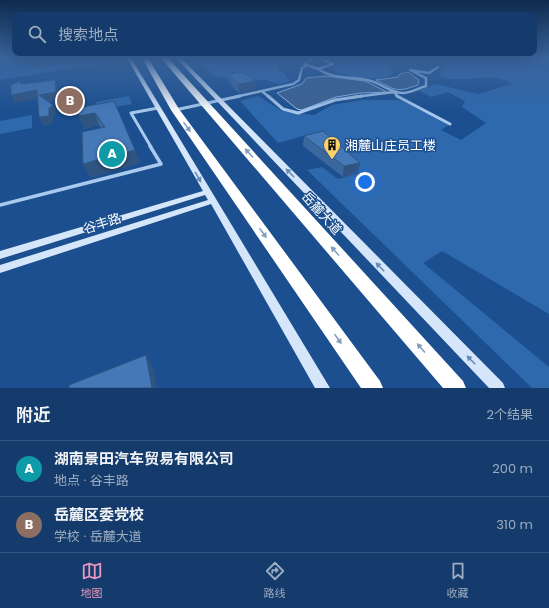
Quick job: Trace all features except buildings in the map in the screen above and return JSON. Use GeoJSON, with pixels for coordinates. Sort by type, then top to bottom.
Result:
{"type":"FeatureCollection","features":[{"type":"Feature","properties":{"kind":"highway"},"geometry":{"type":"LineString","coordinates":[[155,76],[175,110],[373,388]]}},
{"type":"Feature","properties":{"kind":"highway","name":"岳麓大道"},"geometry":{"type":"LineString","coordinates":[[180,76],[456,388]]}},
{"type":"Feature","properties":{"kind":"street"},"geometry":{"type":"LineString","coordinates":[[140,76],[323,388]]}},
{"type":"Feature","properties":{"kind":"street"},"geometry":{"type":"LineString","coordinates":[[196,76],[498,388]]}},
{"type":"Feature","properties":{"kind":"street"},"geometry":{"type":"LineString","coordinates":[[175,110],[263,92],[298,83],[301,76]]}},
{"type":"Feature","properties":{"kind":"street"},"geometry":{"type":"LineString","coordinates":[[330,76],[338,79],[351,77],[371,81],[394,92],[397,97],[450,124]]}},
{"type":"Feature","properties":{"kind":"street"},"geometry":{"type":"LineString","coordinates":[[263,92],[283,109],[298,113],[335,100],[394,92],[405,93],[426,86],[426,78],[422,76]]}},
{"type":"Feature","properties":{"kind":"street"},"geometry":{"type":"LineString","coordinates":[[0,205],[161,164],[130,113],[158,108]]}},
{"type":"Feature","properties":{"kind":"street","name":"谷丰路"},"geometry":{"type":"LineString","coordinates":[[0,255],[207,192]]}},
{"type":"Feature","properties":{"kind":"street","name":"谷丰路"},"geometry":{"type":"LineString","coordinates":[[0,269],[212,201]]}},
{"type":"Feature","properties":{"kind":"shaded area"},"geometry":{"type":"Polygon","coordinates":[[[0,76],[24,76],[0,80],[0,76]]]}},
{"type":"Feature","properties":{"kind":"shaded area"},"geometry":{"type":"Polygon","coordinates":[[[216,76],[287,76],[289,81],[279,84],[266,80],[235,80],[216,76]]]}},
{"type":"Feature","properties":{"kind":"shaded area"},"geometry":{"type":"Polygon","coordinates":[[[327,76],[365,81],[387,92],[361,93],[336,97],[302,110],[297,109],[277,93],[302,84],[306,78],[327,76]]]}},
{"type":"Feature","properties":{"kind":"shaded area"},"geometry":{"type":"Polygon","coordinates":[[[352,76],[387,76],[372,79],[352,76]]]}},
{"type":"Feature","properties":{"kind":"shaded area"},"geometry":{"type":"Polygon","coordinates":[[[414,76],[419,80],[418,85],[400,90],[392,88],[376,80],[414,76]]]}},
{"type":"Feature","properties":{"kind":"shaded area"},"geometry":{"type":"Polygon","coordinates":[[[440,76],[549,76],[549,314],[442,251],[423,263],[549,367],[549,388],[532,388],[307,170],[322,167],[338,179],[358,173],[314,133],[278,143],[240,101],[258,96],[282,111],[314,115],[332,105],[362,100],[401,100],[450,124],[441,130],[461,140],[486,123],[462,107],[465,101],[448,92],[431,97],[418,90],[436,84],[478,94],[512,84],[495,78],[449,79],[440,76]]]}},
{"type":"Feature","properties":{"kind":"shaded area"},"geometry":{"type":"Polygon","coordinates":[[[129,96],[132,104],[97,110],[96,102],[129,96]]]}},
{"type":"Feature","properties":{"kind":"shaded area"},"geometry":{"type":"Polygon","coordinates":[[[32,115],[32,128],[0,134],[0,121],[32,115]]]}},
{"type":"Feature","properties":{"kind":"place","name":"岳麓区委党校"},"geometry":{"type":"Point","coordinates":[70,101]}},
{"type":"Feature","properties":{"kind":"place","name":"湖南景田汽车贸易有限公司"},"geometry":{"type":"Point","coordinates":[112,154]}},
{"type":"Feature","properties":{"kind":"place","name":"湘麓山庄员工楼"},"geometry":{"type":"Point","coordinates":[332,160]}}]}
